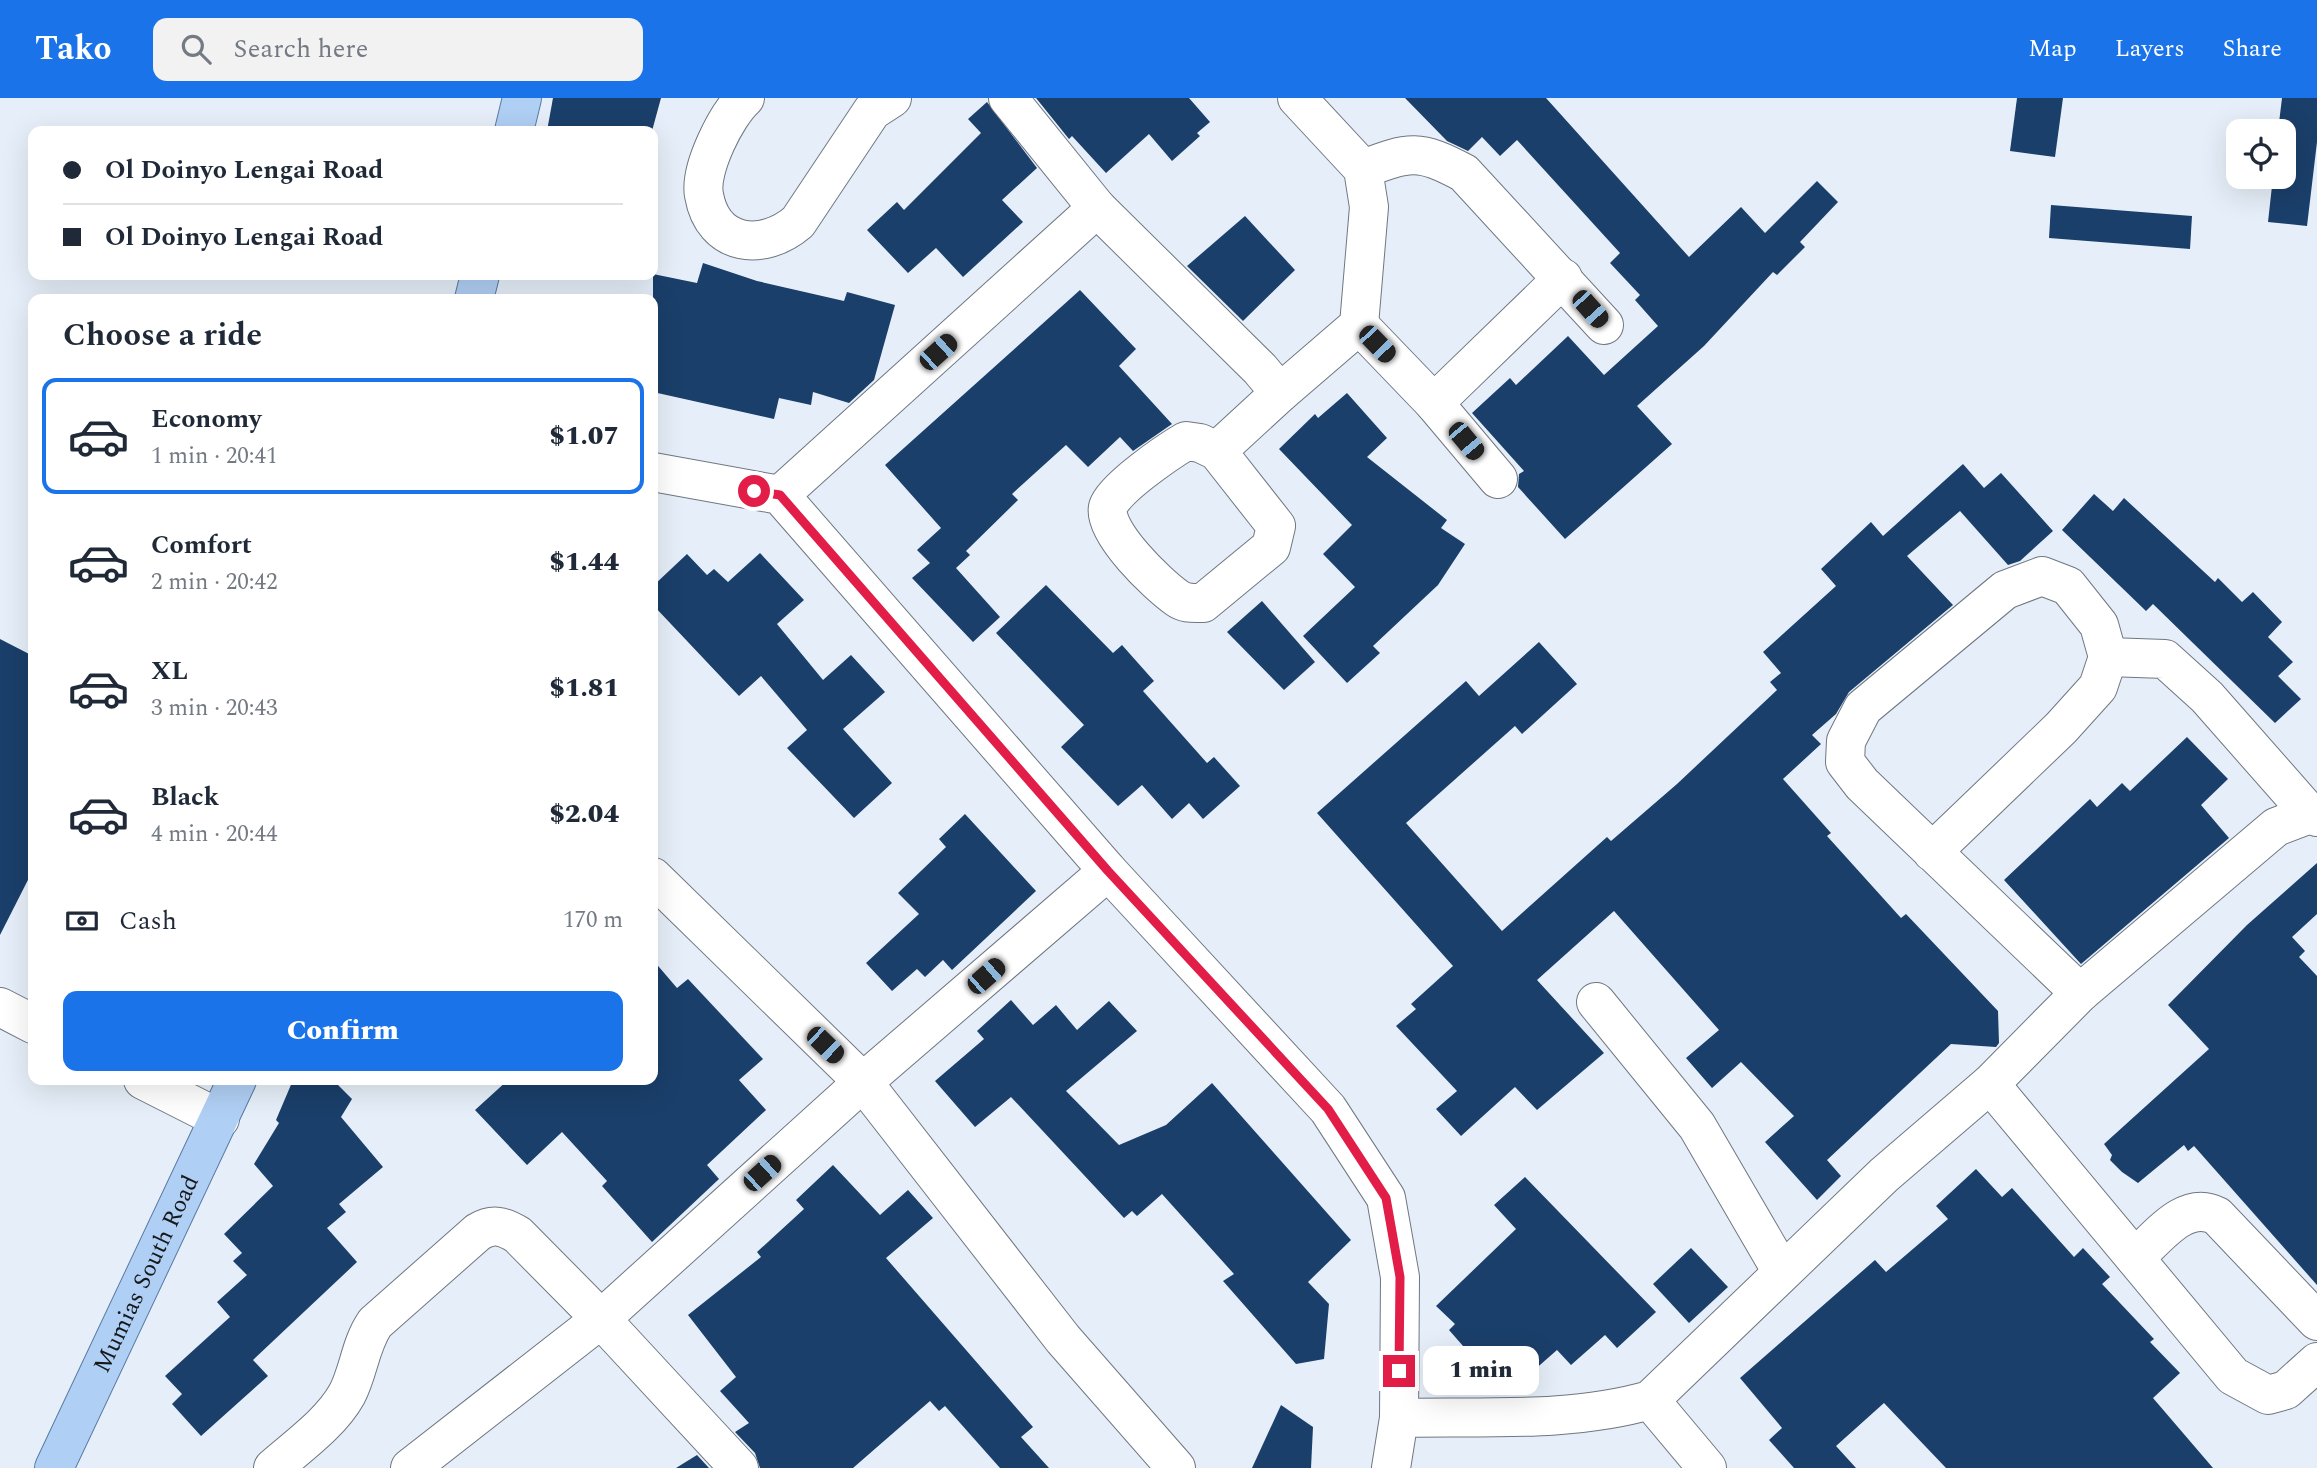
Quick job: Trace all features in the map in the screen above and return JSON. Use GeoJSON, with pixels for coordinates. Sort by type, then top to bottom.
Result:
{"type":"FeatureCollection","features":[{"type":"Feature","properties":{"kind":"main road"},"geometry":{"type":"LineString","coordinates":[[515,126],[522,98]]}},
{"type":"Feature","properties":{"kind":"main road","name":"Mumias South Road"},"geometry":{"type":"LineString","coordinates":[[54,1468],[235,1085]]}},
{"type":"Feature","properties":{"kind":"street"},"geometry":{"type":"LineString","coordinates":[[745,98],[723,127],[703,192],[709,215],[722,230],[742,240],[766,241],[782,236],[798,222],[871,102]]}},
{"type":"Feature","properties":{"kind":"street"},"geometry":{"type":"LineString","coordinates":[[1009,98],[1097,208],[1260,369],[1280,393]]}},
{"type":"Feature","properties":{"kind":"street"},"geometry":{"type":"LineString","coordinates":[[1217,452],[1359,325],[1369,207],[1363,169],[1297,98]]}},
{"type":"Feature","properties":{"kind":"street"},"geometry":{"type":"LineString","coordinates":[[1363,169],[1404,154],[1435,158],[1464,173],[1604,325]]}},
{"type":"Feature","properties":{"kind":"street"},"geometry":{"type":"LineString","coordinates":[[780,495],[1097,208]]}},
{"type":"Feature","properties":{"kind":"street"},"geometry":{"type":"LineString","coordinates":[[1434,403],[1563,278]]}},
{"type":"Feature","properties":{"kind":"street"},"geometry":{"type":"LineString","coordinates":[[1359,325],[1434,403],[1498,479]]}},
{"type":"Feature","properties":{"kind":"street"},"geometry":{"type":"LineString","coordinates":[[1186,442],[1200,443],[1217,452],[1270,515],[1276,526],[1276,537],[1271,547],[1215,596],[1203,603],[1189,604],[1178,599],[1152,575],[1111,530],[1108,507],[1114,497],[1169,451],[1186,442]]}},
{"type":"Feature","properties":{"kind":"street"},"geometry":{"type":"LineString","coordinates":[[658,473],[780,495],[1108,871],[1328,1109],[1386,1198],[1400,1277],[1399,1418],[1391,1468]]}},
{"type":"Feature","properties":{"kind":"street"},"geometry":{"type":"LineString","coordinates":[[1932,852],[2061,728],[2098,687],[2108,657],[2099,625],[2068,586],[2042,576],[2005,590],[1863,708],[1846,741],[1846,762],[1862,784],[1932,852],[2080,993]]}},
{"type":"Feature","properties":{"kind":"street"},"geometry":{"type":"LineString","coordinates":[[1399,1418],[1564,1414],[1617,1409],[1650,1400],[1884,1175],[1990,1084],[2080,993],[2276,827],[2313,816],[2207,697],[2165,659],[2108,657]]}},
{"type":"Feature","properties":{"kind":"street"},"geometry":{"type":"LineString","coordinates":[[410,1468],[601,1319],[863,1082],[1108,871]]}},
{"type":"Feature","properties":{"kind":"street"},"geometry":{"type":"LineString","coordinates":[[658,882],[863,1082],[1063,1339],[1176,1468]]}},
{"type":"Feature","properties":{"kind":"street"},"geometry":{"type":"LineString","coordinates":[[1596,1002],[1697,1126],[1782,1272]]}},
{"type":"Feature","properties":{"kind":"street"},"geometry":{"type":"LineString","coordinates":[[0,1007],[28,1021]]}},
{"type":"Feature","properties":{"kind":"street"},"geometry":{"type":"LineString","coordinates":[[1990,1084],[2233,1376],[2252,1389],[2268,1395],[2286,1390],[2317,1362]]}},
{"type":"Feature","properties":{"kind":"street"},"geometry":{"type":"LineString","coordinates":[[153,1085],[220,1119]]}},
{"type":"Feature","properties":{"kind":"street"},"geometry":{"type":"LineString","coordinates":[[2135,1258],[2175,1222],[2190,1213],[2206,1210],[2217,1216],[2317,1321]]}},
{"type":"Feature","properties":{"kind":"street"},"geometry":{"type":"LineString","coordinates":[[274,1468],[338,1409],[357,1372],[366,1337],[375,1324],[478,1232],[489,1226],[505,1227],[518,1235],[601,1319],[739,1468]]}},
{"type":"Feature","properties":{"kind":"street"},"geometry":{"type":"LineString","coordinates":[[1650,1400],[1707,1468]]}},
{"type":"Feature","properties":{"kind":"building"},"geometry":{"type":"Polygon","coordinates":[[[553,98],[661,98],[653,126],[548,126],[553,98]]]}},
{"type":"Feature","properties":{"kind":"building"},"geometry":{"type":"Polygon","coordinates":[[[1036,98],[1189,98],[1210,122],[1197,133],[1200,136],[1172,161],[1149,134],[1106,173],[1072,136],[1069,139],[1036,98]]]}},
{"type":"Feature","properties":{"kind":"building"},"geometry":{"type":"Polygon","coordinates":[[[1405,98],[1546,98],[1689,257],[1741,207],[1765,233],[1817,181],[1838,202],[1800,242],[1805,247],[1777,275],[1773,272],[1704,346],[1637,406],[1672,444],[1565,539],[1518,487],[1519,474],[1524,471],[1472,413],[1510,378],[1516,385],[1568,336],[1604,375],[1658,326],[1635,300],[1640,295],[1610,263],[1620,253],[1517,140],[1500,156],[1482,137],[1468,151],[1447,141],[1405,98]]]}},
{"type":"Feature","properties":{"kind":"building"},"geometry":{"type":"Polygon","coordinates":[[[2017,98],[2063,98],[2055,157],[2010,151],[2017,98]]]}},
{"type":"Feature","properties":{"kind":"building"},"geometry":{"type":"Polygon","coordinates":[[[2282,98],[2317,98],[2317,142],[2307,226],[2268,222],[2272,189],[2296,189],[2296,119],[2279,119],[2282,98]]]}},
{"type":"Feature","properties":{"kind":"building"},"geometry":{"type":"Polygon","coordinates":[[[987,102],[1037,168],[1002,200],[1023,222],[963,277],[936,248],[908,273],[867,230],[897,202],[904,210],[981,133],[968,119],[987,102]]]}},
{"type":"Feature","properties":{"kind":"building"},"geometry":{"type":"Polygon","coordinates":[[[2051,205],[2192,216],[2190,249],[2049,238],[2051,205]]]}},
{"type":"Feature","properties":{"kind":"building"},"geometry":{"type":"Polygon","coordinates":[[[1245,216],[1295,270],[1243,321],[1187,266],[1245,216]]]}},
{"type":"Feature","properties":{"kind":"building"},"geometry":{"type":"Polygon","coordinates":[[[703,263],[757,281],[844,301],[847,292],[895,305],[874,380],[849,403],[813,392],[811,405],[779,398],[774,419],[658,393],[658,294],[653,294],[653,280],[658,280],[658,275],[697,283],[703,263]]]}},
{"type":"Feature","properties":{"kind":"building"},"geometry":{"type":"Polygon","coordinates":[[[1080,290],[1136,349],[1119,366],[1172,424],[1133,451],[1120,437],[1088,467],[1066,445],[1012,494],[1018,500],[966,551],[970,555],[956,568],[1000,617],[973,642],[912,578],[930,563],[917,550],[941,528],[885,465],[1080,290]]]}},
{"type":"Feature","properties":{"kind":"building"},"geometry":{"type":"Polygon","coordinates":[[[1347,393],[1387,438],[1367,457],[1447,520],[1441,528],[1465,544],[1438,585],[1373,646],[1380,653],[1347,683],[1303,636],[1355,587],[1323,554],[1352,525],[1279,449],[1315,414],[1318,418],[1347,393]]]}},
{"type":"Feature","properties":{"kind":"building"},"geometry":{"type":"Polygon","coordinates":[[[1963,464],[1984,488],[2001,473],[2053,531],[2020,561],[2008,565],[1960,511],[1907,556],[1953,605],[1849,692],[1836,714],[1812,735],[1821,744],[1783,779],[1831,833],[1827,836],[1901,918],[1906,914],[1998,1011],[1999,1043],[1996,1047],[1951,1044],[1827,1160],[1841,1176],[1817,1200],[1765,1142],[1794,1116],[1741,1062],[1712,1088],[1686,1058],[1719,1030],[1614,911],[1537,980],[1604,1053],[1537,1110],[1515,1087],[1461,1136],[1436,1109],[1457,1091],[1396,1026],[1416,1009],[1411,1004],[1453,966],[1317,813],[1466,681],[1479,696],[1539,642],[1577,684],[1522,734],[1515,726],[1406,823],[1502,931],[1607,837],[1611,841],[1677,784],[1777,690],[1770,682],[1781,673],[1763,652],[1836,586],[1821,569],[1871,522],[1883,536],[1963,464]]]}},
{"type":"Feature","properties":{"kind":"building"},"geometry":{"type":"Polygon","coordinates":[[[2094,494],[2113,511],[2124,498],[2215,582],[2218,578],[2242,602],[2253,592],[2282,622],[2268,637],[2293,662],[2278,676],[2301,699],[2275,723],[2153,604],[2146,611],[2062,530],[2094,494]]]}},
{"type":"Feature","properties":{"kind":"building"},"geometry":{"type":"Polygon","coordinates":[[[760,553],[804,600],[777,624],[823,680],[851,655],[885,692],[843,729],[892,783],[854,818],[787,748],[807,730],[761,676],[739,696],[658,610],[658,581],[687,554],[707,575],[714,569],[728,582],[760,553]]]}},
{"type":"Feature","properties":{"kind":"building"},"geometry":{"type":"Polygon","coordinates":[[[1046,585],[1113,653],[1122,645],[1154,681],[1143,691],[1207,763],[1214,757],[1240,786],[1203,819],[1189,803],[1172,819],[1142,785],[1118,806],[1061,747],[1084,725],[996,633],[1046,585]]]}},
{"type":"Feature","properties":{"kind":"building"},"geometry":{"type":"Polygon","coordinates":[[[1262,601],[1315,662],[1284,690],[1227,632],[1262,601]]]}},
{"type":"Feature","properties":{"kind":"building"},"geometry":{"type":"Polygon","coordinates":[[[0,639],[28,653],[28,880],[0,935],[0,639]]]}},
{"type":"Feature","properties":{"kind":"building"},"geometry":{"type":"Polygon","coordinates":[[[2187,737],[2228,779],[2201,805],[2229,838],[2081,964],[2004,880],[2090,799],[2097,807],[2122,783],[2130,791],[2187,737]]]}},
{"type":"Feature","properties":{"kind":"building"},"geometry":{"type":"Polygon","coordinates":[[[965,814],[1036,891],[952,970],[943,960],[925,977],[917,969],[892,991],[866,963],[919,914],[898,893],[946,847],[939,839],[965,814]]]}},
{"type":"Feature","properties":{"kind":"building"},"geometry":{"type":"Polygon","coordinates":[[[2317,863],[2317,914],[2292,937],[2305,951],[2299,957],[2317,976],[2317,1285],[2194,1146],[2188,1151],[2184,1145],[2138,1183],[2110,1160],[2112,1155],[2104,1144],[2209,1049],[2168,1005],[2247,925],[2317,863]]]}},
{"type":"Feature","properties":{"kind":"building"},"geometry":{"type":"Polygon","coordinates":[[[658,966],[677,988],[688,979],[763,1059],[739,1080],[766,1110],[707,1165],[719,1179],[652,1242],[602,1186],[607,1181],[562,1132],[527,1165],[475,1110],[502,1085],[658,1085],[658,966]]]}},
{"type":"Feature","properties":{"kind":"building"},"geometry":{"type":"Polygon","coordinates":[[[1011,1000],[1033,1025],[1056,1005],[1077,1030],[1109,1001],[1137,1031],[1066,1091],[1119,1145],[1166,1125],[1212,1083],[1351,1240],[1308,1282],[1329,1304],[1324,1359],[1296,1364],[1223,1281],[1234,1274],[1162,1194],[1137,1216],[1132,1211],[1124,1218],[1011,1097],[975,1127],[935,1081],[984,1039],[977,1031],[1011,1000]]]}},
{"type":"Feature","properties":{"kind":"building"},"geometry":{"type":"Polygon","coordinates":[[[291,1085],[338,1085],[352,1099],[341,1117],[383,1167],[339,1204],[346,1212],[327,1228],[357,1262],[253,1360],[268,1376],[201,1436],[172,1404],[182,1394],[165,1376],[230,1317],[217,1302],[247,1275],[233,1261],[242,1253],[224,1234],[273,1186],[254,1164],[279,1123],[276,1120],[291,1085]]]}},
{"type":"Feature","properties":{"kind":"building"},"geometry":{"type":"Polygon","coordinates":[[[833,1165],[880,1215],[908,1190],[933,1218],[886,1258],[1033,1427],[1021,1437],[1049,1468],[1000,1468],[945,1406],[939,1411],[930,1401],[853,1468],[760,1468],[755,1453],[735,1432],[749,1423],[720,1391],[736,1377],[688,1315],[761,1257],[757,1252],[804,1209],[796,1200],[833,1165]]]}},
{"type":"Feature","properties":{"kind":"building"},"geometry":{"type":"Polygon","coordinates":[[[1976,1169],[2002,1197],[2012,1188],[2074,1257],[2083,1248],[2110,1277],[2102,1284],[2154,1339],[2150,1342],[2180,1373],[2153,1398],[2213,1468],[1946,1468],[1884,1403],[1836,1446],[1856,1468],[1794,1468],[1769,1440],[1782,1428],[1740,1378],[1875,1260],[1886,1272],[1948,1219],[1936,1206],[1976,1169]]]}},
{"type":"Feature","properties":{"kind":"building"},"geometry":{"type":"Polygon","coordinates":[[[1525,1177],[1656,1312],[1617,1348],[1605,1335],[1571,1365],[1557,1350],[1506,1395],[1449,1330],[1455,1324],[1436,1306],[1516,1229],[1494,1205],[1525,1177]]]}},
{"type":"Feature","properties":{"kind":"building"},"geometry":{"type":"Polygon","coordinates":[[[1691,1248],[1728,1287],[1689,1323],[1653,1284],[1691,1248]]]}},
{"type":"Feature","properties":{"kind":"building"},"geometry":{"type":"Polygon","coordinates":[[[1281,1405],[1313,1427],[1311,1468],[1252,1468],[1281,1405]]]}},
{"type":"Feature","properties":{"kind":"building"},"geometry":{"type":"Polygon","coordinates":[[[697,1455],[709,1468],[676,1468],[697,1455]]]}},
{"type":"Feature","properties":{"kind":"route"},"geometry":{"type":"LineString","coordinates":[[754,491],[780,495],[1108,871],[1328,1109],[1386,1198],[1400,1277],[1399,1371]]}}]}
